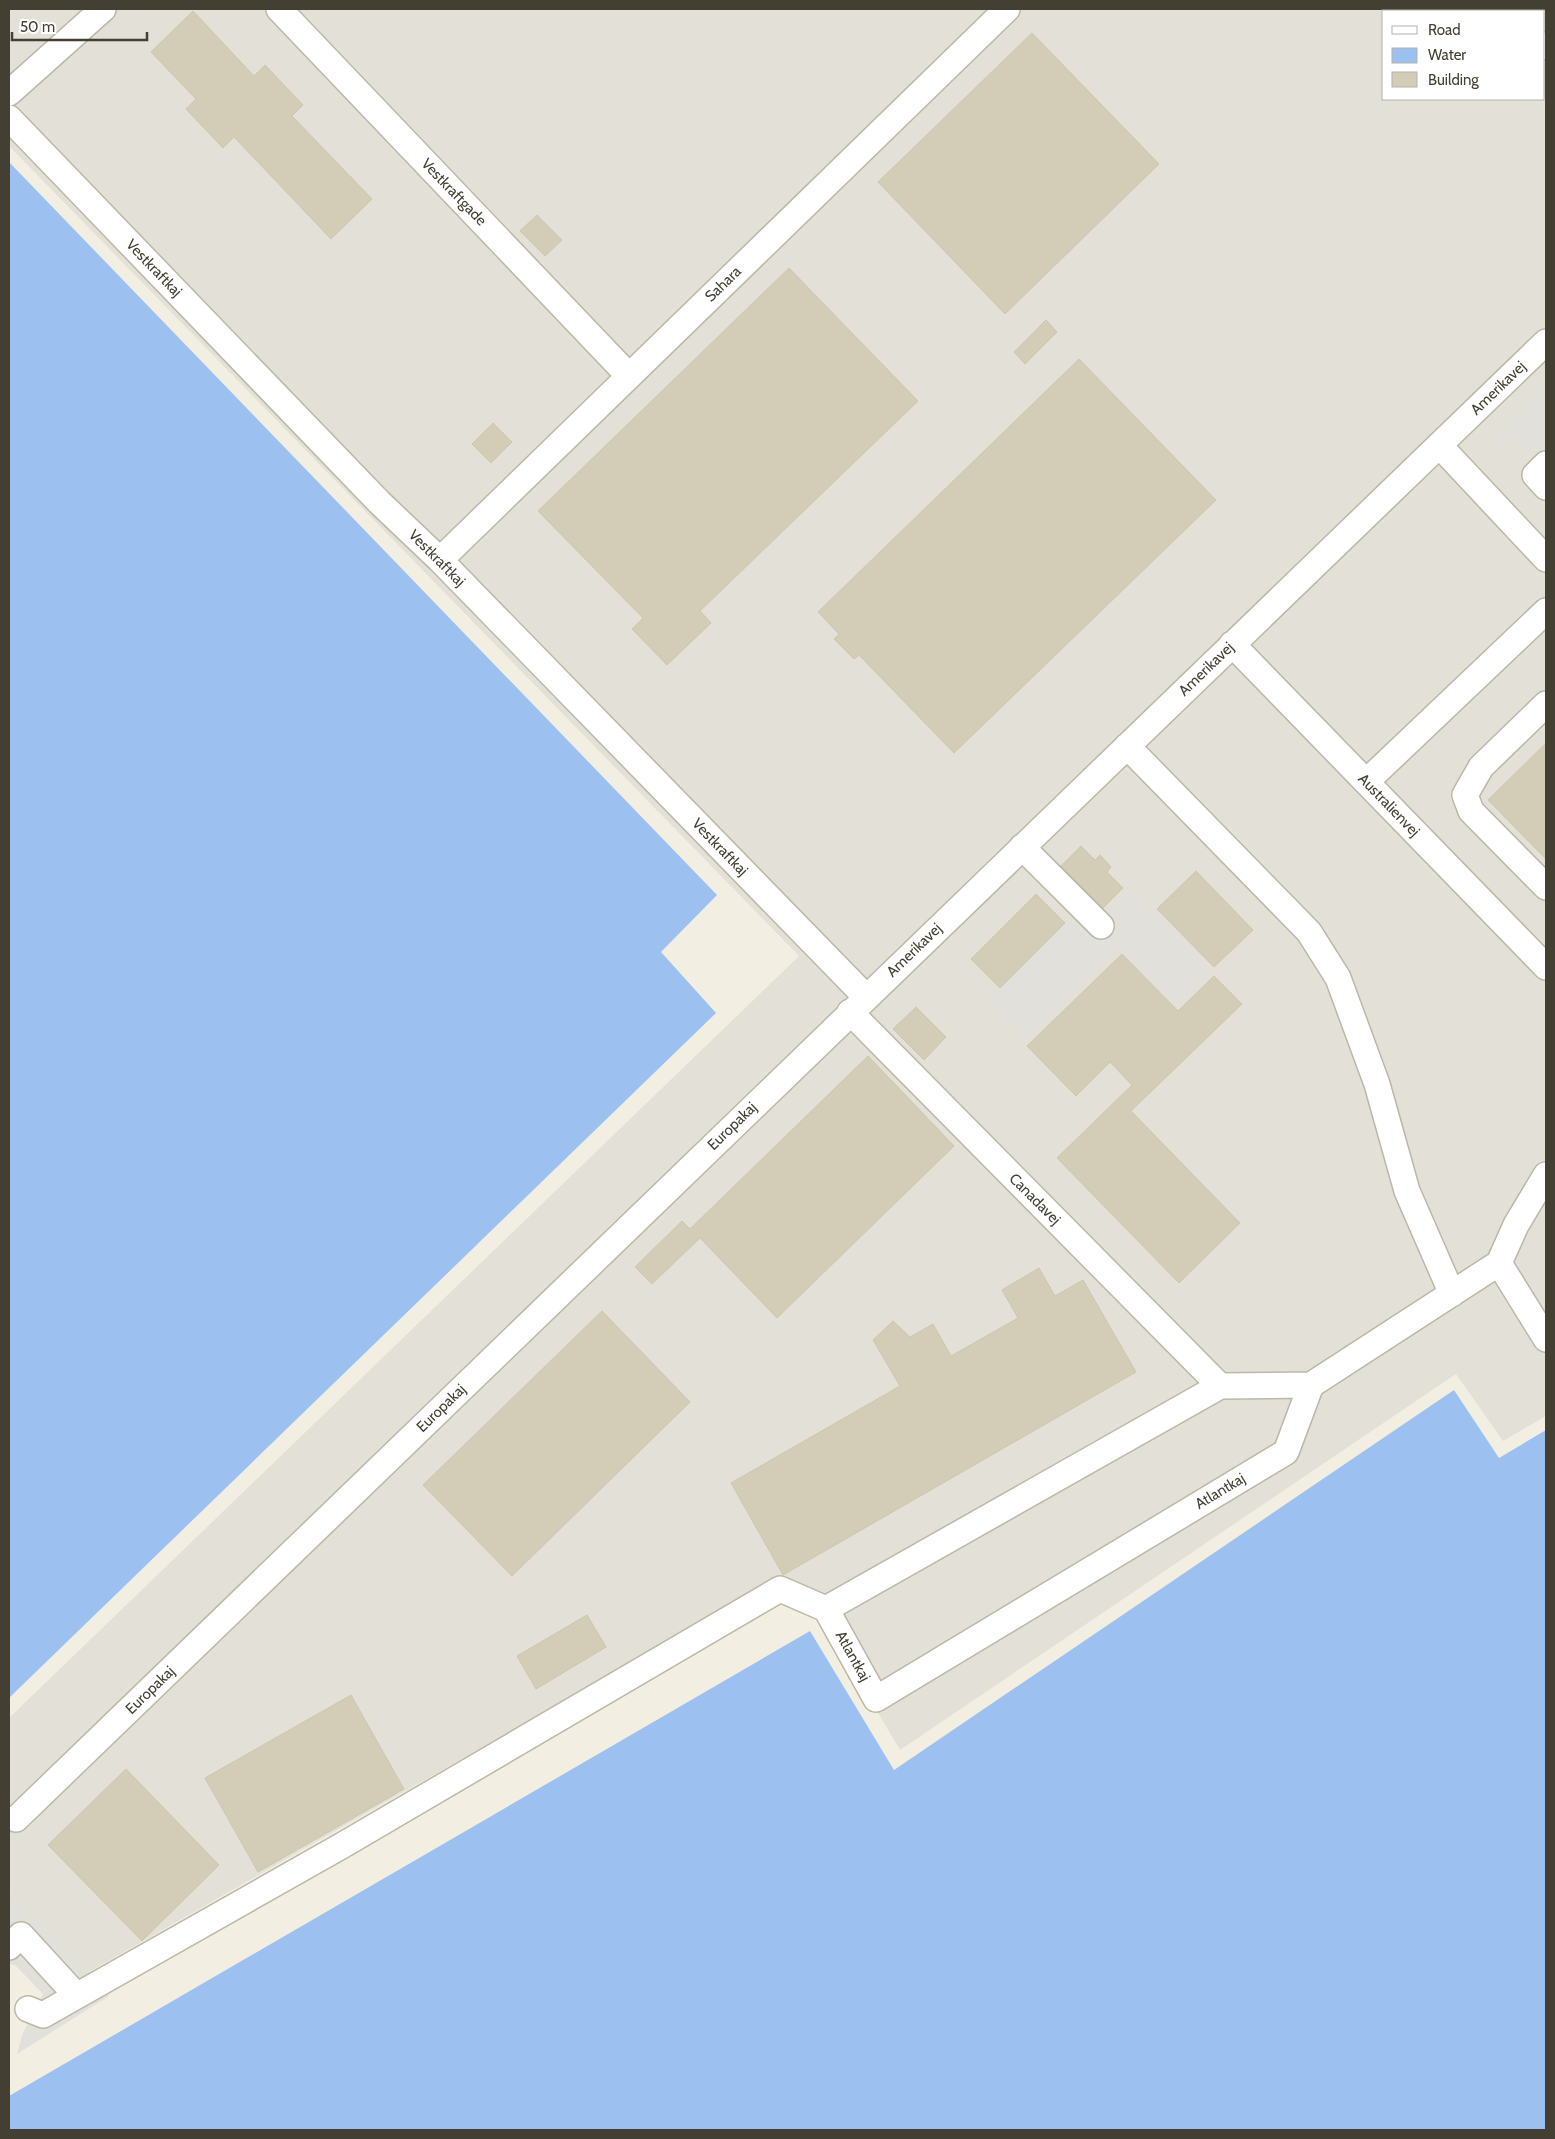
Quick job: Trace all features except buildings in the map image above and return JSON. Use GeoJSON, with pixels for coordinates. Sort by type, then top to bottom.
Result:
{"type":"FeatureCollection","features":[{"type":"Feature","properties":{"kind":"street"},"geometry":{"type":"LineString","coordinates":[[9,94],[104,9]]}},
{"type":"Feature","properties":{"kind":"street","name":"Vestkraftgade"},"geometry":{"type":"LineString","coordinates":[[279,9],[629,376]]}},
{"type":"Feature","properties":{"kind":"street","name":"Sahara"},"geometry":{"type":"LineString","coordinates":[[440,560],[1007,9]]}},
{"type":"Feature","properties":{"kind":"street","name":"Vestkraftkaj"},"geometry":{"type":"LineString","coordinates":[[9,118],[379,502],[440,560],[858,1004]]}},
{"type":"Feature","properties":{"kind":"street","name":"Amerikavej"},"geometry":{"type":"LineString","coordinates":[[858,1004],[1546,342]]}},
{"type":"Feature","properties":{"kind":"street"},"geometry":{"type":"LineString","coordinates":[[1438,445],[1546,558]]}},
{"type":"Feature","properties":{"kind":"street"},"geometry":{"type":"LineString","coordinates":[[1546,464],[1535,475],[1546,487]]}},
{"type":"Feature","properties":{"kind":"street"},"geometry":{"type":"LineString","coordinates":[[1366,782],[1546,610]]}},
{"type":"Feature","properties":{"kind":"street","name":"Australienvej"},"geometry":{"type":"LineString","coordinates":[[1232,644],[1546,967]]}},
{"type":"Feature","properties":{"kind":"street"},"geometry":{"type":"LineString","coordinates":[[1546,704],[1481,767],[1465,795],[1471,811],[1546,887]]}},
{"type":"Feature","properties":{"kind":"street"},"geometry":{"type":"LineString","coordinates":[[1127,746],[1309,932],[1338,978],[1377,1084],[1407,1191],[1452,1294]]}},
{"type":"Feature","properties":{"kind":"street"},"geometry":{"type":"LineString","coordinates":[[1022,847],[1101,926]]}},
{"type":"Feature","properties":{"kind":"street","name":"Canadavej"},"geometry":{"type":"LineString","coordinates":[[858,1004],[1220,1386]]}},
{"type":"Feature","properties":{"kind":"street","name":"Europakaj"},"geometry":{"type":"LineString","coordinates":[[16,1819],[858,1004]]}},
{"type":"Feature","properties":{"kind":"street"},"geometry":{"type":"LineString","coordinates":[[28,2009],[43,2016],[76,1995],[343,1845],[780,1589],[826,1609],[1220,1386],[1311,1385],[1499,1263],[1516,1225],[1546,1175]]}},
{"type":"Feature","properties":{"kind":"street"},"geometry":{"type":"LineString","coordinates":[[1499,1263],[1546,1338]]}},
{"type":"Feature","properties":{"kind":"street","name":"Atlantkaj"},"geometry":{"type":"LineString","coordinates":[[826,1609],[876,1699],[1286,1452],[1311,1385]]}},
{"type":"Feature","properties":{"kind":"street"},"geometry":{"type":"LineString","coordinates":[[9,1947],[21,1935],[76,1995]]}},
{"type":"Feature","properties":{"kind":"shaded area"},"geometry":{"type":"Polygon","coordinates":[[[9,9],[1546,9],[1546,1416],[1503,1441],[1456,1374],[900,1750],[818,1612],[783,1575],[89,1972],[9,1892],[9,1718],[799,956],[9,146],[9,9]]]}},
{"type":"Feature","properties":{"kind":"shaded area"},"geometry":{"type":"Polygon","coordinates":[[[1546,385],[1546,443],[1539,450],[1490,438],[1546,385]]]}},
{"type":"Feature","properties":{"kind":"shaded area"},"geometry":{"type":"Polygon","coordinates":[[[1131,889],[1210,969],[1174,1004],[1119,949],[1028,1039],[989,1000],[1088,902],[1102,917],[1131,889]]]}},
{"type":"Feature","properties":{"kind":"shaded area"},"geometry":{"type":"Polygon","coordinates":[[[9,1892],[89,1972],[109,1996],[17,2054],[22,2035],[43,1994],[15,1965],[9,1964],[9,1892]]]}},
{"type":"Feature","properties":{"kind":"water"},"geometry":{"type":"Polygon","coordinates":[[[9,162],[717,895],[661,952],[716,1013],[9,1698],[9,162]]]}},
{"type":"Feature","properties":{"kind":"water"},"geometry":{"type":"Polygon","coordinates":[[[1454,1390],[1499,1458],[1546,1430],[1546,2130],[9,2130],[9,2096],[810,1631],[894,1770],[1454,1390]]]}}]}
